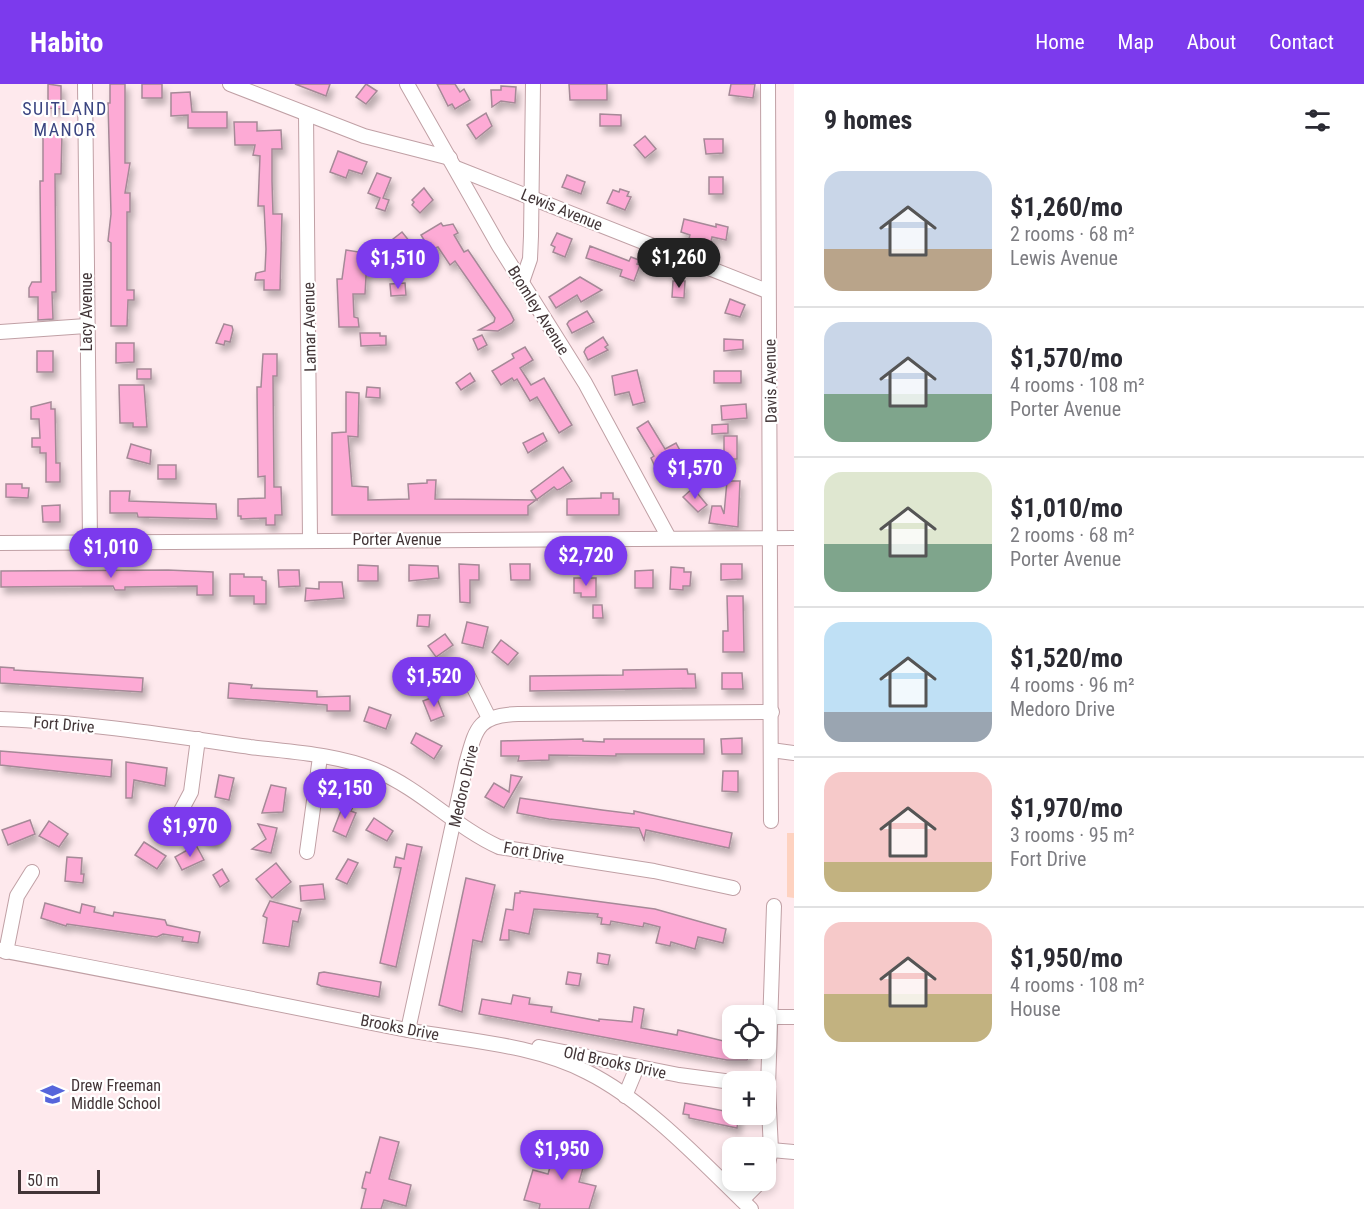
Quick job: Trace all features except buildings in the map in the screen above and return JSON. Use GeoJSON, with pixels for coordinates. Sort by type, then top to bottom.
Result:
{"type":"FeatureCollection","features":[{"type":"Feature","properties":{"kind":"street","name":"Lacy Avenue"},"geometry":{"type":"LineString","coordinates":[[85,84],[90,541]]}},
{"type":"Feature","properties":{"kind":"street","name":"Lewis Avenue"},"geometry":{"type":"LineString","coordinates":[[230,84],[364,136],[453,163],[767,291]]}},
{"type":"Feature","properties":{"kind":"street","name":"Bromley Avenue"},"geometry":{"type":"LineString","coordinates":[[407,84],[611,429],[669,538]]}},
{"type":"Feature","properties":{"kind":"street"},"geometry":{"type":"LineString","coordinates":[[522,282],[530,259],[533,84]]}},
{"type":"Feature","properties":{"kind":"street","name":"Davis Avenue"},"geometry":{"type":"LineString","coordinates":[[768,84],[767,291],[772,538],[771,821]]}},
{"type":"Feature","properties":{"kind":"street","name":"Lamar Avenue"},"geometry":{"type":"LineString","coordinates":[[306,114],[310,539]]}},
{"type":"Feature","properties":{"kind":"street"},"geometry":{"type":"LineString","coordinates":[[0,332],[86,326]]}},
{"type":"Feature","properties":{"kind":"street","name":"Porter Avenue"},"geometry":{"type":"LineString","coordinates":[[0,543],[310,539],[794,538]]}},
{"type":"Feature","properties":{"kind":"street"},"geometry":{"type":"LineString","coordinates":[[467,674],[489,718],[518,714],[772,712]]}},
{"type":"Feature","properties":{"kind":"street","name":"Medoro Drive"},"geometry":{"type":"LineString","coordinates":[[408,1030],[475,733],[489,718]]}},
{"type":"Feature","properties":{"kind":"street","name":"Fort Drive"},"geometry":{"type":"LineString","coordinates":[[0,719],[198,739],[355,763],[386,775],[490,842],[512,850],[654,871],[733,888]]}},
{"type":"Feature","properties":{"kind":"street"},"geometry":{"type":"LineString","coordinates":[[175,822],[191,792],[198,739]]}},
{"type":"Feature","properties":{"kind":"street"},"geometry":{"type":"LineString","coordinates":[[771,750],[794,753]]}},
{"type":"Feature","properties":{"kind":"street"},"geometry":{"type":"LineString","coordinates":[[307,852],[320,757]]}},
{"type":"Feature","properties":{"kind":"street"},"geometry":{"type":"LineString","coordinates":[[3,951],[17,896],[32,872]]}},
{"type":"Feature","properties":{"kind":"street"},"geometry":{"type":"LineString","coordinates":[[770,1005],[774,906]]}},
{"type":"Feature","properties":{"kind":"street","name":"Brooks Drive"},"geometry":{"type":"LineString","coordinates":[[3,951],[408,1030],[498,1045],[575,1066],[625,1096],[746,1205]]}},
{"type":"Feature","properties":{"kind":"street"},"geometry":{"type":"LineString","coordinates":[[776,1017],[794,1017]]}},
{"type":"Feature","properties":{"kind":"street","name":"Old Brooks Drive"},"geometry":{"type":"LineString","coordinates":[[498,1045],[562,1051],[637,1067],[722,1080]]}},
{"type":"Feature","properties":{"kind":"street"},"geometry":{"type":"LineString","coordinates":[[625,1096],[637,1067]]}},
{"type":"Feature","properties":{"kind":"street"},"geometry":{"type":"LineString","coordinates":[[776,1150],[794,1152]]}},
{"type":"Feature","properties":{"kind":"street"},"geometry":{"type":"LineString","coordinates":[[746,1205],[755,1191]]}},
{"type":"Feature","properties":{"kind":"shaded area"},"geometry":{"type":"Polygon","coordinates":[[[787,833],[794,833],[794,898],[787,897],[787,833]]]}},
{"type":"Feature","properties":{"kind":"place","name":"Drew Freeman Middle School"},"geometry":{"type":"Point","coordinates":[53,1094]}},
{"type":"Feature","properties":{"kind":"district","name":"SUITLAND MANOR"},"geometry":{"type":"Point","coordinates":[65,120]}}]}
